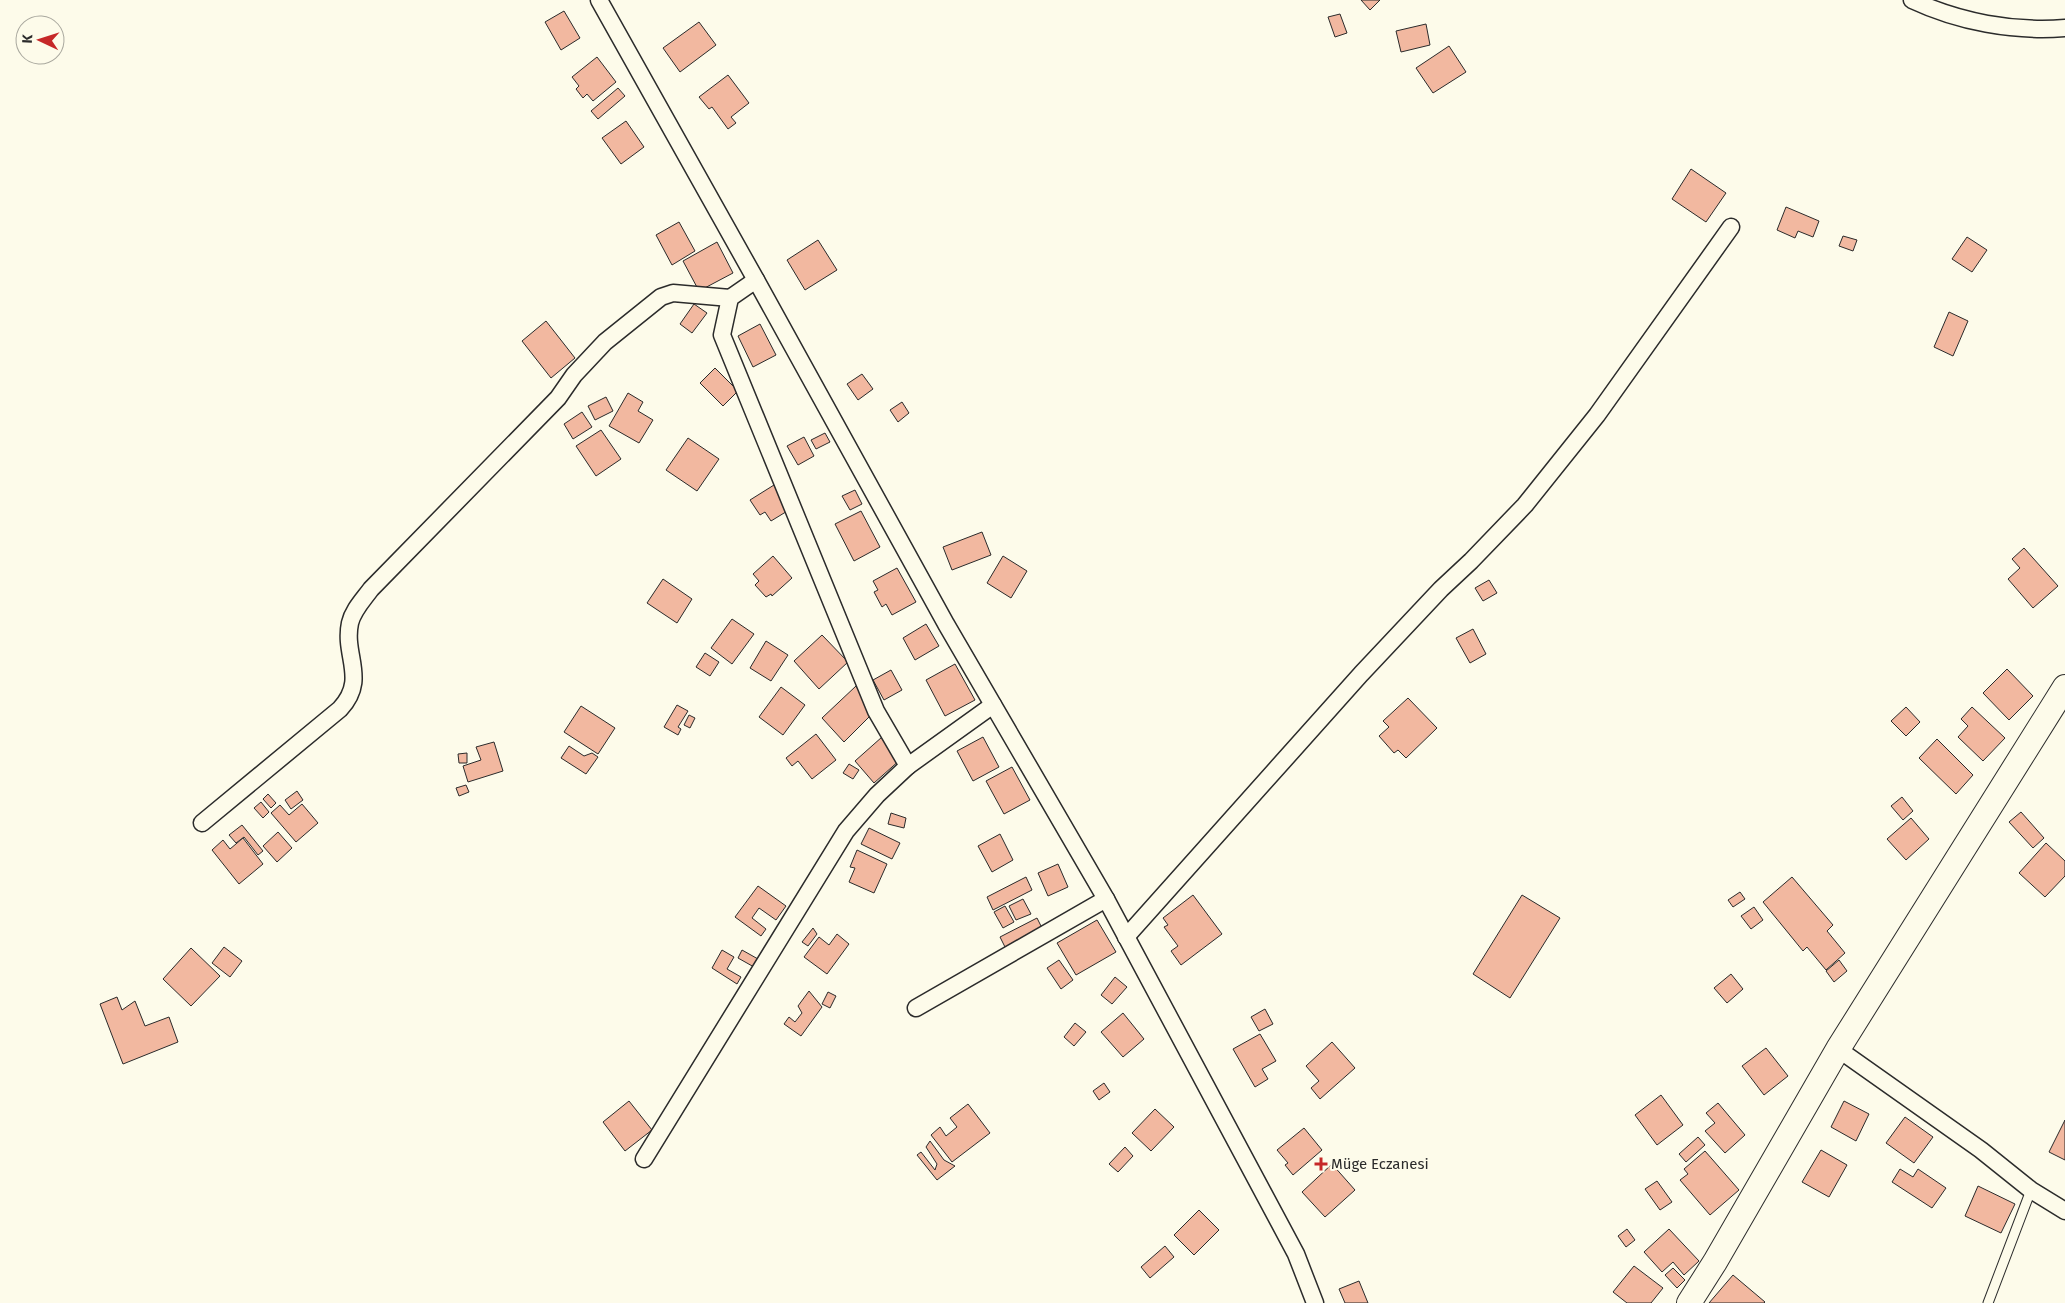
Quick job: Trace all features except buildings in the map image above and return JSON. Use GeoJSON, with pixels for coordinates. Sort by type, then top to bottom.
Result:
{"type":"FeatureCollection","features":[{"type":"Feature","properties":{"kind":"main road"},"geometry":{"type":"LineString","coordinates":[[1689,1303],[1715,1262],[1838,1049],[2065,687]]}},
{"type":"Feature","properties":{"kind":"street"},"geometry":{"type":"LineString","coordinates":[[598,0],[756,280],[946,624],[1106,899],[1296,1254],[1315,1303]]}},
{"type":"Feature","properties":{"kind":"street"},"geometry":{"type":"LineString","coordinates":[[1912,0],[1959,19],[2005,26],[2065,28]]}},
{"type":"Feature","properties":{"kind":"street"},"geometry":{"type":"LineString","coordinates":[[1126,937],[1361,674],[1441,589],[1525,506],[1597,415],[1731,227]]}},
{"type":"Feature","properties":{"kind":"street"},"geometry":{"type":"LineString","coordinates":[[202,823],[340,709],[350,698],[354,682],[350,624],[356,609],[371,589],[558,398],[574,375],[605,342],[661,297],[673,293],[730,298],[756,280]]}},
{"type":"Feature","properties":{"kind":"street"},"geometry":{"type":"LineString","coordinates":[[730,298],[722,334],[876,711],[908,766]]}},
{"type":"Feature","properties":{"kind":"street"},"geometry":{"type":"LineString","coordinates":[[644,1159],[846,831],[883,790],[908,766],[993,705]]}},
{"type":"Feature","properties":{"kind":"street"},"geometry":{"type":"LineString","coordinates":[[916,1008],[1106,899]]}},
{"type":"Feature","properties":{"kind":"street"},"geometry":{"type":"LineString","coordinates":[[1838,1049],[1981,1150],[2031,1190],[2065,1211]]}},
{"type":"Feature","properties":{"kind":"lane"},"geometry":{"type":"LineString","coordinates":[[1988,1303],[2031,1190]]}},
{"type":"Feature","properties":{"kind":"place","name":"Müge Eczanesi"},"geometry":{"type":"Point","coordinates":[1321,1164]}}]}
